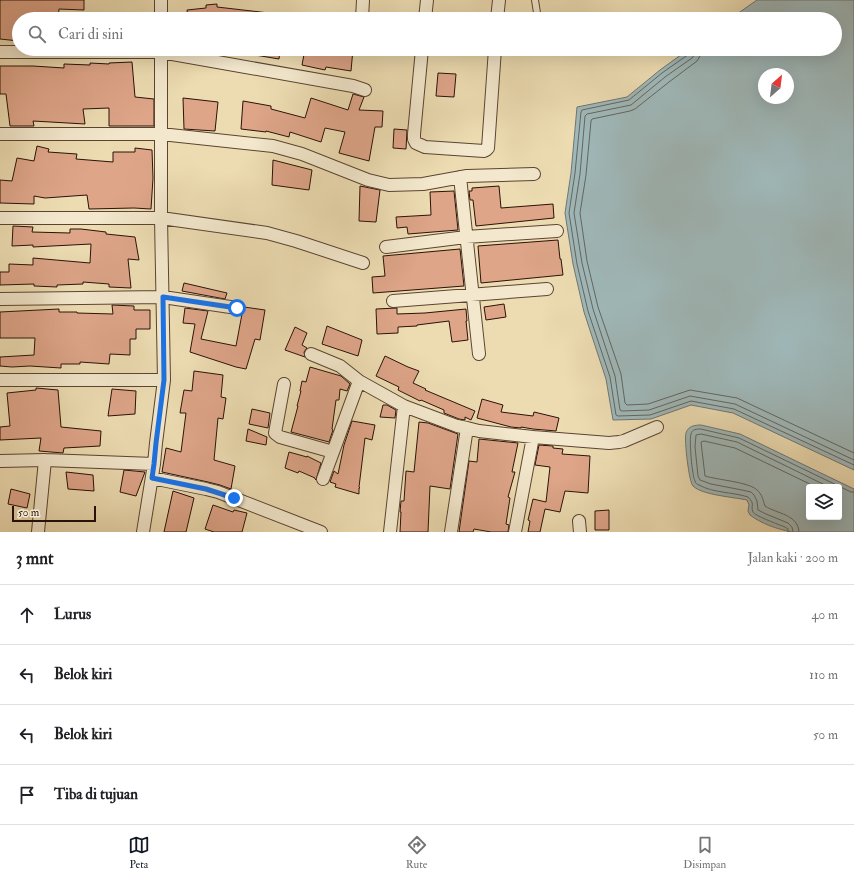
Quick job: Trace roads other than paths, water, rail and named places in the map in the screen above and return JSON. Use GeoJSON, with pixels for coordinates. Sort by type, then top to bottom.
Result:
{"type":"FeatureCollection","features":[{"type":"Feature","properties":{"kind":"street"},"geometry":{"type":"LineString","coordinates":[[161,0],[161,12]]}},
{"type":"Feature","properties":{"kind":"street"},"geometry":{"type":"LineString","coordinates":[[362,12],[363,0]]}},
{"type":"Feature","properties":{"kind":"street"},"geometry":{"type":"LineString","coordinates":[[426,12],[427,0]]}},
{"type":"Feature","properties":{"kind":"street"},"geometry":{"type":"LineString","coordinates":[[498,12],[499,0]]}},
{"type":"Feature","properties":{"kind":"street"},"geometry":{"type":"LineString","coordinates":[[0,52],[12,52]]}},
{"type":"Feature","properties":{"kind":"street"},"geometry":{"type":"LineString","coordinates":[[143,532],[154,464],[164,380],[160,218],[161,56]]}},
{"type":"Feature","properties":{"kind":"street"},"geometry":{"type":"LineString","coordinates":[[188,56],[346,85],[365,90]]}},
{"type":"Feature","properties":{"kind":"street"},"geometry":{"type":"LineString","coordinates":[[421,56],[414,134],[416,143],[425,148],[484,151],[488,148],[495,56]]}},
{"type":"Feature","properties":{"kind":"street"},"geometry":{"type":"LineString","coordinates":[[0,134],[161,134],[273,146],[302,154],[368,180],[389,185],[423,184],[460,177],[534,174]]}},
{"type":"Feature","properties":{"kind":"street"},"geometry":{"type":"LineString","coordinates":[[460,177],[479,354]]}},
{"type":"Feature","properties":{"kind":"street"},"geometry":{"type":"LineString","coordinates":[[0,218],[160,218],[267,233],[363,262]]}},
{"type":"Feature","properties":{"kind":"street"},"geometry":{"type":"LineString","coordinates":[[386,247],[466,237],[557,231]]}},
{"type":"Feature","properties":{"kind":"street"},"geometry":{"type":"LineString","coordinates":[[394,301],[548,289]]}},
{"type":"Feature","properties":{"kind":"street"},"geometry":{"type":"LineString","coordinates":[[0,299],[163,297],[237,308]]}},
{"type":"Feature","properties":{"kind":"street"},"geometry":{"type":"LineString","coordinates":[[311,354],[340,366],[360,382],[404,406],[457,426],[479,431],[571,441],[609,443],[619,442],[657,427]]}},
{"type":"Feature","properties":{"kind":"street"},"geometry":{"type":"LineString","coordinates":[[0,380],[164,380]]}},
{"type":"Feature","properties":{"kind":"street"},"geometry":{"type":"LineString","coordinates":[[323,479],[360,382]]}},
{"type":"Feature","properties":{"kind":"street"},"geometry":{"type":"LineString","coordinates":[[284,384],[276,434],[280,437],[333,452]]}},
{"type":"Feature","properties":{"kind":"street"},"geometry":{"type":"LineString","coordinates":[[390,532],[404,406]]}},
{"type":"Feature","properties":{"kind":"street"},"geometry":{"type":"LineString","coordinates":[[451,532],[468,428]]}},
{"type":"Feature","properties":{"kind":"street"},"geometry":{"type":"LineString","coordinates":[[515,532],[533,437]]}},
{"type":"Feature","properties":{"kind":"street"},"geometry":{"type":"LineString","coordinates":[[0,461],[45,460],[154,464]]}},
{"type":"Feature","properties":{"kind":"street"},"geometry":{"type":"LineString","coordinates":[[38,532],[45,460]]}},
{"type":"Feature","properties":{"kind":"street"},"geometry":{"type":"LineString","coordinates":[[152,478],[218,492],[321,532]]}},
{"type":"Feature","properties":{"kind":"lane"},"geometry":{"type":"LineString","coordinates":[[535,0],[537,12]]}},
{"type":"Feature","properties":{"kind":"water"},"geometry":{"type":"Polygon","coordinates":[[[757,0],[854,0],[854,470],[733,413],[691,405],[651,419],[613,420],[606,379],[584,312],[573,264],[565,213],[571,173],[577,107],[627,97],[679,56],[842,56],[842,12],[740,12],[757,0]]]}},
{"type":"Feature","properties":{"kind":"water"},"geometry":{"type":"Polygon","coordinates":[[[701,425],[740,434],[854,489],[854,532],[792,532],[770,526],[750,515],[747,500],[710,494],[697,489],[691,483],[687,461],[686,433],[692,426],[701,425]]]}}]}
